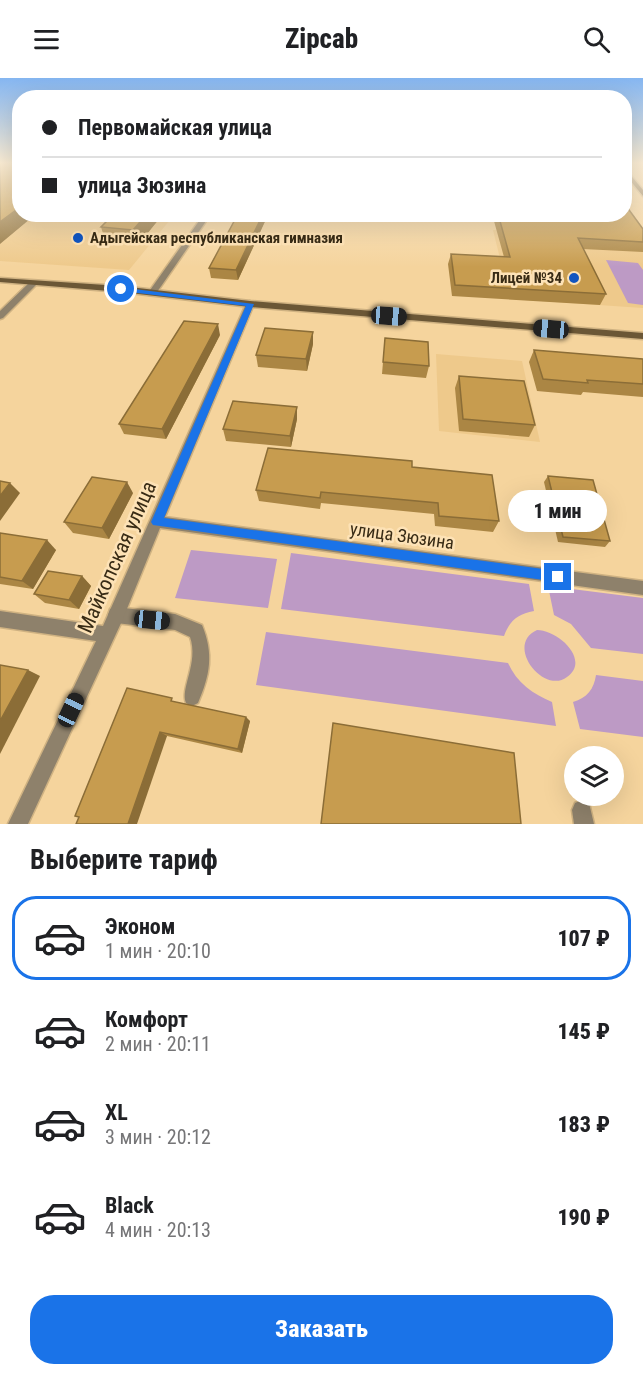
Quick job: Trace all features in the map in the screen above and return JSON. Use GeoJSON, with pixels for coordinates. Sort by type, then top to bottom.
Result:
{"type":"FeatureCollection","features":[{"type":"Feature","properties":{"kind":"street"},"geometry":{"type":"LineString","coordinates":[[152,293],[201,222]]}},
{"type":"Feature","properties":{"kind":"street"},"geometry":{"type":"LineString","coordinates":[[0,280],[250,304],[643,336]]}},
{"type":"Feature","properties":{"kind":"street"},"geometry":{"type":"LineString","coordinates":[[0,316],[34,283]]}},
{"type":"Feature","properties":{"kind":"street","name":"Майкопская улица"},"geometry":{"type":"LineString","coordinates":[[18,824],[116,615],[250,304]]}},
{"type":"Feature","properties":{"kind":"street","name":"улица Зюзина"},"geometry":{"type":"LineString","coordinates":[[157,522],[643,588]]}},
{"type":"Feature","properties":{"kind":"street"},"geometry":{"type":"LineString","coordinates":[[116,615],[176,622],[196,631],[203,645],[202,660],[192,697]]}},
{"type":"Feature","properties":{"kind":"street"},"geometry":{"type":"LineString","coordinates":[[0,619],[106,634]]}},
{"type":"Feature","properties":{"kind":"shaded area","name":"Адыгейская республиканская гимназия"},"geometry":{"type":"Polygon","coordinates":[[[0,198],[12,198],[12,222],[168,222],[129,270],[0,261],[0,198]]]}},
{"type":"Feature","properties":{"kind":"shaded area","name":"Лицей №34"},"geometry":{"type":"Polygon","coordinates":[[[493,230],[637,239],[643,247],[643,308],[510,299],[493,230]]]}},
{"type":"Feature","properties":{"kind":"shaded area"},"geometry":{"type":"Polygon","coordinates":[[[606,260],[638,263],[643,270],[643,305],[628,303],[606,260]]]}},
{"type":"Feature","properties":{"kind":"shaded area"},"geometry":{"type":"Polygon","coordinates":[[[436,354],[522,361],[540,442],[439,431],[436,354]]]}},
{"type":"Feature","properties":{"kind":"shaded area"},"geometry":{"type":"Polygon","coordinates":[[[191,550],[277,559],[268,608],[175,598],[191,550]]]}},
{"type":"Feature","properties":{"kind":"shaded area"},"geometry":{"type":"Polygon","coordinates":[[[291,553],[529,584],[534,611],[515,619],[504,636],[281,609],[291,553]]]}},
{"type":"Feature","properties":{"kind":"shaded area"},"geometry":{"type":"Polygon","coordinates":[[[548,586],[643,598],[643,654],[591,648],[571,624],[554,615],[548,586]]]}},
{"type":"Feature","properties":{"kind":"shaded area"},"geometry":{"type":"Polygon","coordinates":[[[537,630],[554,635],[569,647],[575,662],[573,670],[567,677],[558,681],[548,679],[531,666],[526,656],[525,646],[528,637],[537,630]]]}},
{"type":"Feature","properties":{"kind":"shaded area"},"geometry":{"type":"Polygon","coordinates":[[[266,632],[508,663],[526,687],[552,702],[556,726],[256,685],[266,632]]]}},
{"type":"Feature","properties":{"kind":"shaded area"},"geometry":{"type":"Polygon","coordinates":[[[596,675],[643,681],[643,737],[580,729],[573,702],[589,692],[594,685],[596,675]]]}},
{"type":"Feature","properties":{"kind":"building"},"geometry":{"type":"Polygon","coordinates":[[[0,198],[12,198],[12,213],[0,222],[0,198]]]}},
{"type":"Feature","properties":{"kind":"building"},"geometry":{"type":"Polygon","coordinates":[[[632,214],[643,229],[643,242],[578,238],[606,294],[455,285],[451,254],[510,257],[500,222],[632,222],[632,214]]]}},
{"type":"Feature","properties":{"kind":"building"},"geometry":{"type":"Polygon","coordinates":[[[106,222],[140,222],[133,230],[101,227],[106,222]]]}},
{"type":"Feature","properties":{"kind":"building"},"geometry":{"type":"Polygon","coordinates":[[[234,222],[259,222],[236,270],[209,268],[234,222]]]}},
{"type":"Feature","properties":{"kind":"building"},"geometry":{"type":"Polygon","coordinates":[[[184,321],[218,324],[162,429],[119,424],[184,321]]]}},
{"type":"Feature","properties":{"kind":"building"},"geometry":{"type":"Polygon","coordinates":[[[265,328],[313,332],[306,359],[256,355],[265,328]]]}},
{"type":"Feature","properties":{"kind":"building"},"geometry":{"type":"Polygon","coordinates":[[[385,338],[428,342],[429,366],[383,362],[385,338]]]}},
{"type":"Feature","properties":{"kind":"building"},"geometry":{"type":"Polygon","coordinates":[[[534,350],[643,359],[643,384],[543,379],[534,350]]]}},
{"type":"Feature","properties":{"kind":"building"},"geometry":{"type":"Polygon","coordinates":[[[459,376],[524,381],[535,425],[463,419],[459,376]]]}},
{"type":"Feature","properties":{"kind":"building"},"geometry":{"type":"Polygon","coordinates":[[[233,401],[297,407],[290,436],[223,429],[233,401]]]}},
{"type":"Feature","properties":{"kind":"building"},"geometry":{"type":"Polygon","coordinates":[[[268,448],[412,461],[412,467],[492,475],[499,521],[439,516],[438,503],[321,492],[320,498],[256,490],[268,448]]]}},
{"type":"Feature","properties":{"kind":"building"},"geometry":{"type":"Polygon","coordinates":[[[548,476],[593,480],[610,541],[563,537],[548,476]]]}},
{"type":"Feature","properties":{"kind":"building"},"geometry":{"type":"Polygon","coordinates":[[[92,477],[127,482],[102,528],[64,522],[92,477]]]}},
{"type":"Feature","properties":{"kind":"building"},"geometry":{"type":"Polygon","coordinates":[[[0,481],[10,483],[0,496],[0,481]]]}},
{"type":"Feature","properties":{"kind":"building"},"geometry":{"type":"Polygon","coordinates":[[[0,533],[47,540],[22,581],[0,577],[0,533]]]}},
{"type":"Feature","properties":{"kind":"building"},"geometry":{"type":"Polygon","coordinates":[[[48,571],[82,576],[69,600],[34,594],[48,571]]]}},
{"type":"Feature","properties":{"kind":"building"},"geometry":{"type":"Polygon","coordinates":[[[0,665],[28,670],[0,721],[0,665]]]}},
{"type":"Feature","properties":{"kind":"building"},"geometry":{"type":"Polygon","coordinates":[[[127,688],[172,698],[171,701],[246,717],[238,749],[160,732],[128,824],[76,824],[79,817],[75,816],[127,688]]]}},
{"type":"Feature","properties":{"kind":"building"},"geometry":{"type":"Polygon","coordinates":[[[333,723],[514,753],[521,824],[321,824],[333,723]]]}},
{"type":"Feature","properties":{"kind":"place","name":"Адыгейская республиканская гимназия"},"geometry":{"type":"Point","coordinates":[78,238]}},
{"type":"Feature","properties":{"kind":"place","name":"Лицей №34"},"geometry":{"type":"Point","coordinates":[574,278]}},
{"type":"Feature","properties":{"kind":"route"},"geometry":{"type":"LineString","coordinates":[[121,289],[250,304],[157,522],[558,577]]}}]}
